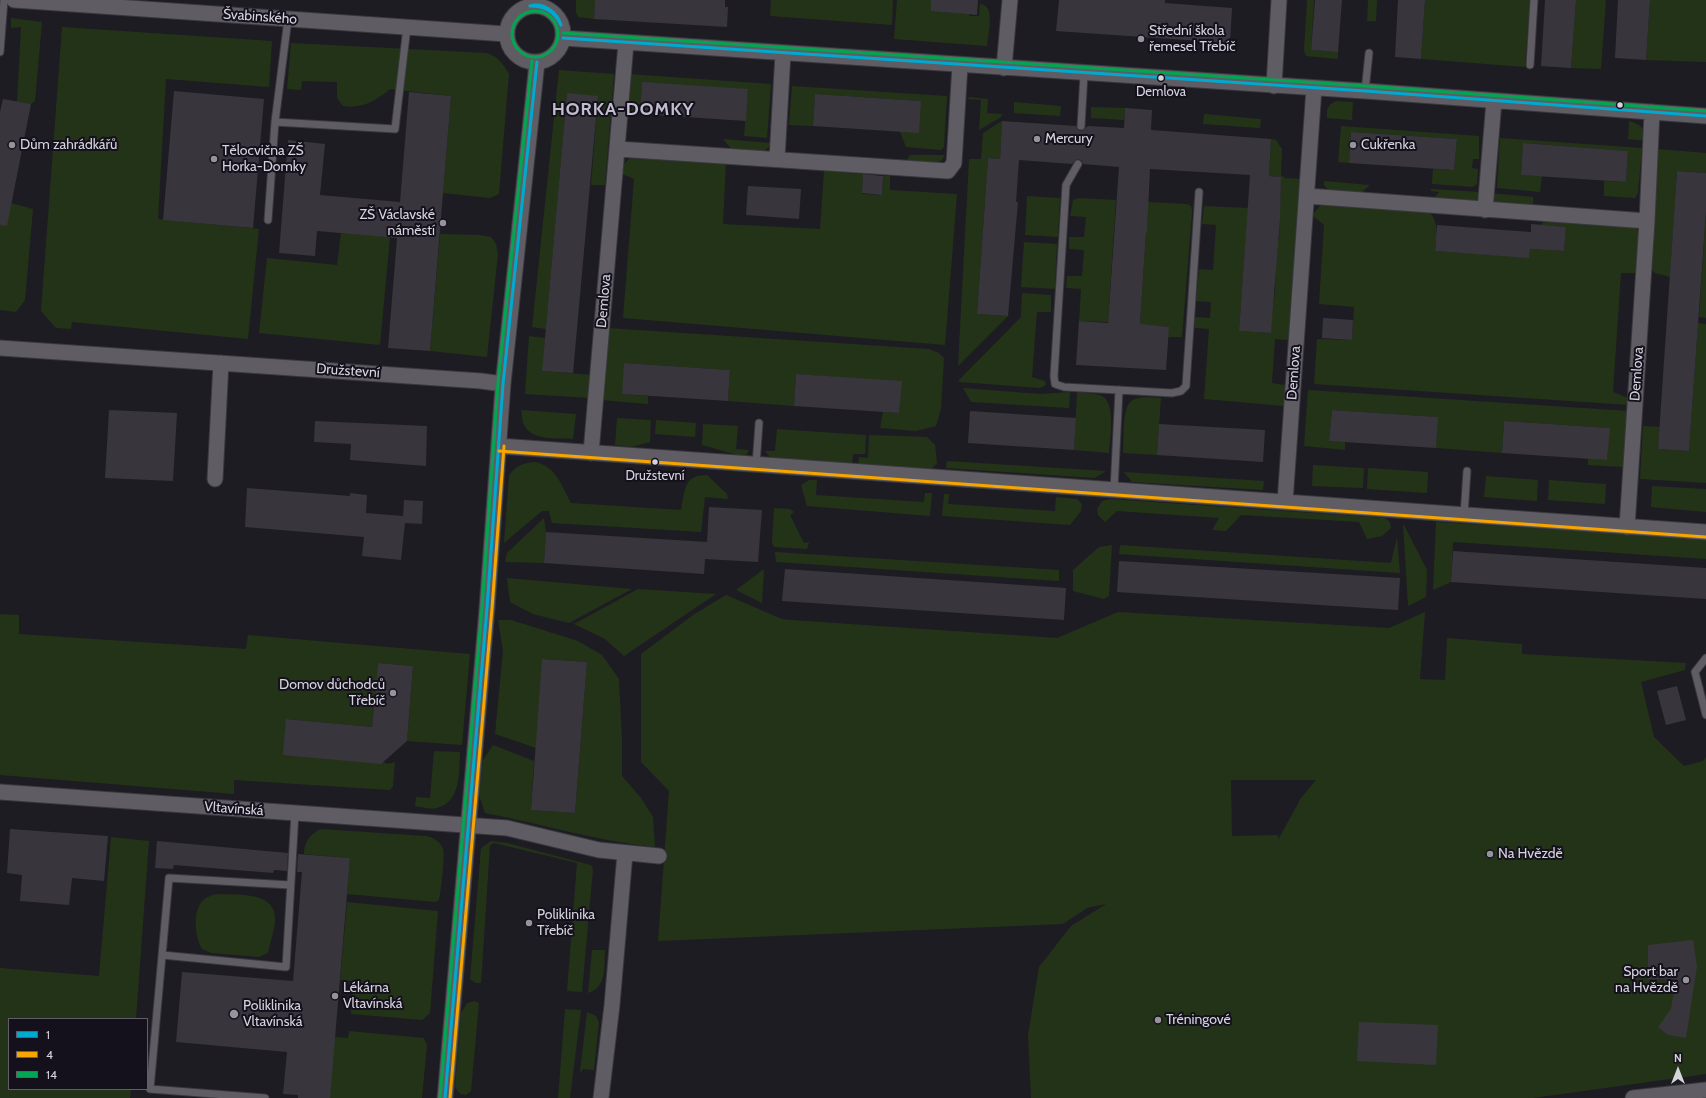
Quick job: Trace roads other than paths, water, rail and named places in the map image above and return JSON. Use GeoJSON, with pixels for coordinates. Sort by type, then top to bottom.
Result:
{"type":"FeatureCollection","features":[{"type":"Feature","properties":{"kind":"street","name":"Švabinského"},"geometry":{"type":"LineString","coordinates":[[14,0],[506,34]]}},
{"type":"Feature","properties":{"kind":"street"},"geometry":{"type":"LineString","coordinates":[[1004,68],[1010,0]]}},
{"type":"Feature","properties":{"kind":"street"},"geometry":{"type":"LineString","coordinates":[[1274,86],[1279,0]]}},
{"type":"Feature","properties":{"kind":"street"},"geometry":{"type":"LineString","coordinates":[[527,3],[540,6],[552,5],[561,23],[563,38],[557,52],[551,57],[537,62],[530,62],[516,55],[508,43],[506,34],[510,21],[514,15],[527,3]]}},
{"type":"Feature","properties":{"kind":"street"},"geometry":{"type":"LineString","coordinates":[[563,38],[1084,74],[1314,88],[1706,116]]}},
{"type":"Feature","properties":{"kind":"street","name":"Demlova"},"geometry":{"type":"LineString","coordinates":[[590,453],[618,149],[626,43]]}},
{"type":"Feature","properties":{"kind":"street"},"geometry":{"type":"LineString","coordinates":[[777,159],[783,53]]}},
{"type":"Feature","properties":{"kind":"street"},"geometry":{"type":"LineString","coordinates":[[445,1098],[487,608],[503,384],[537,62]]}},
{"type":"Feature","properties":{"kind":"street"},"geometry":{"type":"LineString","coordinates":[[618,149],[948,171],[954,163],[960,65]]}},
{"type":"Feature","properties":{"kind":"street","name":"Demlova"},"geometry":{"type":"LineString","coordinates":[[1285,502],[1314,88]]}},
{"type":"Feature","properties":{"kind":"street"},"geometry":{"type":"LineString","coordinates":[[1485,210],[1494,101]]}},
{"type":"Feature","properties":{"kind":"street","name":"Demlova"},"geometry":{"type":"LineString","coordinates":[[1627,526],[1647,221],[1652,112]]}},
{"type":"Feature","properties":{"kind":"street"},"geometry":{"type":"LineString","coordinates":[[1307,196],[1647,221]]}},
{"type":"Feature","properties":{"kind":"street","name":"Družstevní"},"geometry":{"type":"LineString","coordinates":[[0,348],[473,380],[503,384]]}},
{"type":"Feature","properties":{"kind":"street"},"geometry":{"type":"LineString","coordinates":[[215,479],[221,363]]}},
{"type":"Feature","properties":{"kind":"street"},"geometry":{"type":"LineString","coordinates":[[499,446],[1706,532]]}},
{"type":"Feature","properties":{"kind":"street","name":"Vltavínská"},"geometry":{"type":"LineString","coordinates":[[0,792],[507,828],[599,850],[659,856]]}},
{"type":"Feature","properties":{"kind":"street"},"geometry":{"type":"LineString","coordinates":[[602,1098],[612,1005],[625,853]]}},
{"type":"Feature","properties":{"kind":"street"},"geometry":{"type":"LineString","coordinates":[[1633,1098],[1706,1090]]}},
{"type":"Feature","properties":{"kind":"lane"},"geometry":{"type":"LineString","coordinates":[[0,52],[4,0]]}},
{"type":"Feature","properties":{"kind":"lane"},"geometry":{"type":"LineString","coordinates":[[1530,65],[1534,0]]}},
{"type":"Feature","properties":{"kind":"lane"},"geometry":{"type":"LineString","coordinates":[[268,220],[275,122],[288,19]]}},
{"type":"Feature","properties":{"kind":"lane"},"geometry":{"type":"LineString","coordinates":[[275,122],[395,129],[407,27]]}},
{"type":"Feature","properties":{"kind":"lane"},"geometry":{"type":"LineString","coordinates":[[1366,92],[1368,53]]}},
{"type":"Feature","properties":{"kind":"lane"},"geometry":{"type":"LineString","coordinates":[[1081,126],[1084,74]]}},
{"type":"Feature","properties":{"kind":"lane"},"geometry":{"type":"LineString","coordinates":[[1078,164],[1066,184],[1054,376],[1055,384],[1064,387],[1172,393],[1181,391],[1186,386],[1199,192]]}},
{"type":"Feature","properties":{"kind":"lane"},"geometry":{"type":"LineString","coordinates":[[1114,490],[1119,390]]}},
{"type":"Feature","properties":{"kind":"lane"},"geometry":{"type":"LineString","coordinates":[[756,465],[759,423]]}},
{"type":"Feature","properties":{"kind":"lane"},"geometry":{"type":"LineString","coordinates":[[1464,515],[1467,471]]}},
{"type":"Feature","properties":{"kind":"lane"},"geometry":{"type":"LineString","coordinates":[[1706,658],[1695,672],[1706,715]]}},
{"type":"Feature","properties":{"kind":"lane"},"geometry":{"type":"LineString","coordinates":[[162,955],[286,967],[294,813]]}},
{"type":"Feature","properties":{"kind":"lane"},"geometry":{"type":"LineString","coordinates":[[265,1098],[150,1089],[169,878],[290,885]]}},
{"type":"Feature","properties":{"kind":"place","name":"Střední škola řemesel Třebíč"},"geometry":{"type":"Point","coordinates":[1141,39]}},
{"type":"Feature","properties":{"kind":"place","name":"Demlova"},"geometry":{"type":"Point","coordinates":[1161,78]}},
{"type":"Feature","properties":{"kind":"place","name":"Mercury"},"geometry":{"type":"Point","coordinates":[1037,139]}},
{"type":"Feature","properties":{"kind":"place","name":"Dům zahrádkářů"},"geometry":{"type":"Point","coordinates":[12,145]}},
{"type":"Feature","properties":{"kind":"place","name":"Cukřenka"},"geometry":{"type":"Point","coordinates":[1353,145]}},
{"type":"Feature","properties":{"kind":"place","name":"Tělocvična ZŠ Horka-Domky"},"geometry":{"type":"Point","coordinates":[214,159]}},
{"type":"Feature","properties":{"kind":"place","name":"ZŠ Václavské náměstí"},"geometry":{"type":"Point","coordinates":[443,223]}},
{"type":"Feature","properties":{"kind":"place","name":"Družstevní"},"geometry":{"type":"Point","coordinates":[655,462]}},
{"type":"Feature","properties":{"kind":"place","name":"Domov důchodců Třebíč"},"geometry":{"type":"Point","coordinates":[393,693]}},
{"type":"Feature","properties":{"kind":"place","name":"Na Hvězdě"},"geometry":{"type":"Point","coordinates":[1490,854]}},
{"type":"Feature","properties":{"kind":"place","name":"Poliklinika Třebíč"},"geometry":{"type":"Point","coordinates":[529,923]}},
{"type":"Feature","properties":{"kind":"place","name":"Sport bar na Hvězdě"},"geometry":{"type":"Point","coordinates":[1686,980]}},
{"type":"Feature","properties":{"kind":"place","name":"Lékárna Vltavínská"},"geometry":{"type":"Point","coordinates":[335,996]}},
{"type":"Feature","properties":{"kind":"place","name":"Poliklinika Vltavínská"},"geometry":{"type":"Point","coordinates":[234,1014]}},
{"type":"Feature","properties":{"kind":"place","name":"Tréningové"},"geometry":{"type":"Point","coordinates":[1158,1020]}},
{"type":"Feature","properties":{"kind":"district","name":"HORKA-DOMKY"},"geometry":{"type":"Point","coordinates":[623,110]}}]}
